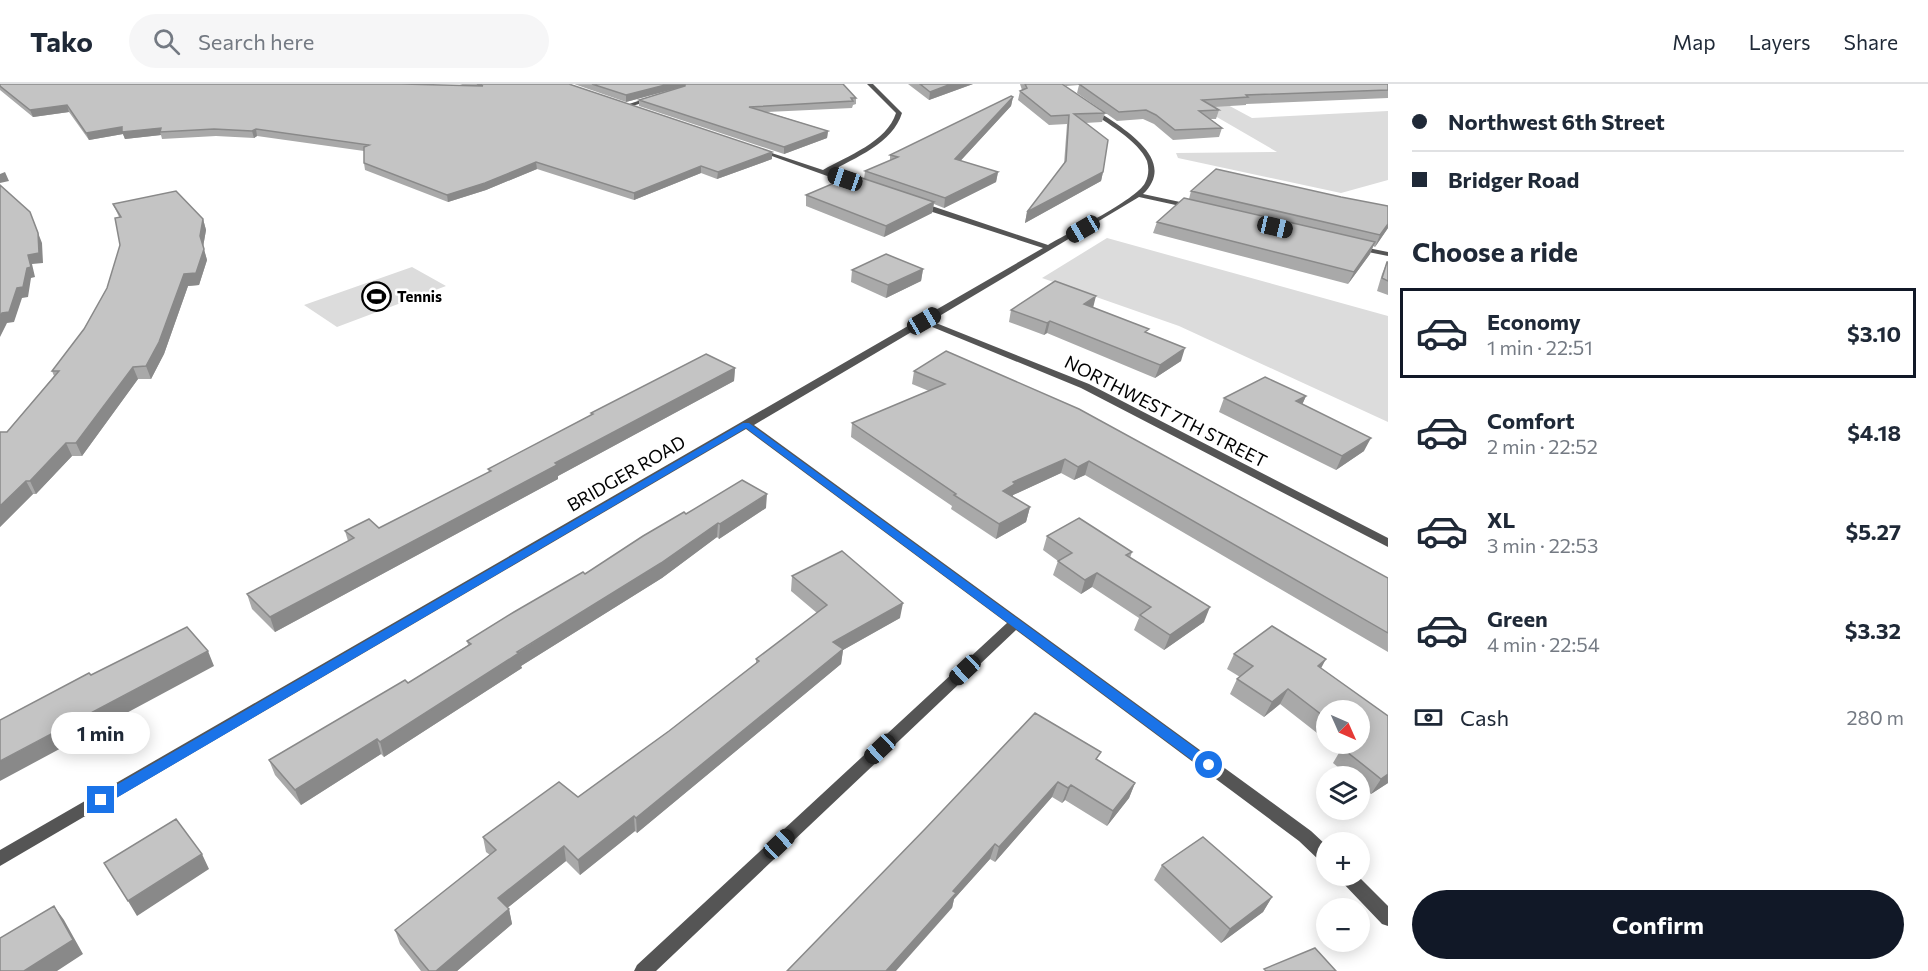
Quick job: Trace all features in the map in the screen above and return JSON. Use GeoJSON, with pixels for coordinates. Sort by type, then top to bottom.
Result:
{"type":"FeatureCollection","features":[{"type":"Feature","properties":{"kind":"street"},"geometry":{"type":"LineString","coordinates":[[824,172],[886,135],[897,123],[899,113],[870,84]]}},
{"type":"Feature","properties":{"kind":"street"},"geometry":{"type":"LineString","coordinates":[[626,106],[660,96]]}},
{"type":"Feature","properties":{"kind":"street"},"geometry":{"type":"LineString","coordinates":[[615,102],[638,110]]}},
{"type":"Feature","properties":{"kind":"street"},"geometry":{"type":"LineString","coordinates":[[1083,104],[1135,142],[1148,155],[1153,174],[1151,182],[1139,195],[1195,208]]}},
{"type":"Feature","properties":{"kind":"street"},"geometry":{"type":"LineString","coordinates":[[747,147],[867,187]]}},
{"type":"Feature","properties":{"kind":"street","name":"BRIDGER ROAD"},"geometry":{"type":"LineString","coordinates":[[0,859],[1139,195]]}},
{"type":"Feature","properties":{"kind":"street"},"geometry":{"type":"LineString","coordinates":[[910,201],[1050,248]]}},
{"type":"Feature","properties":{"kind":"street"},"geometry":{"type":"LineString","coordinates":[[1343,244],[1388,255]]}},
{"type":"Feature","properties":{"kind":"street","name":"NORTHWEST 7TH STREET"},"geometry":{"type":"LineString","coordinates":[[924,321],[1095,390],[1388,543]]}},
{"type":"Feature","properties":{"kind":"street"},"geometry":{"type":"LineString","coordinates":[[746,424],[1305,836],[1316,846]]}},
{"type":"Feature","properties":{"kind":"street"},"geometry":{"type":"LineString","coordinates":[[643,971],[1016,623]]}},
{"type":"Feature","properties":{"kind":"street"},"geometry":{"type":"LineString","coordinates":[[1357,886],[1388,918]]}},
{"type":"Feature","properties":{"kind":"shaded area"},"geometry":{"type":"Polygon","coordinates":[[[1200,90],[1252,118],[1388,111],[1388,180],[1341,193],[1178,158],[1176,153],[1277,152],[1172,91],[1200,90]]]}},
{"type":"Feature","properties":{"kind":"shaded area"},"geometry":{"type":"Polygon","coordinates":[[[1107,238],[1388,316],[1388,422],[1179,326],[1042,278],[1107,238]]]}},
{"type":"Feature","properties":{"kind":"shaded area","name":"Tennis"},"geometry":{"type":"Polygon","coordinates":[[[412,267],[446,286],[337,327],[304,305],[412,267]]]}},
{"type":"Feature","properties":{"kind":"building"},"geometry":{"type":"Polygon","coordinates":[[[0,84],[483,86],[477,84],[569,84],[772,152],[718,172],[701,166],[634,193],[536,162],[485,183],[447,195],[364,163],[364,147],[369,145],[256,129],[252,131],[214,129],[160,132],[161,128],[122,132],[122,127],[86,133],[67,105],[30,110],[0,84]]]}},
{"type":"Feature","properties":{"kind":"building"},"geometry":{"type":"Polygon","coordinates":[[[592,84],[669,84],[626,95],[592,84]]]}},
{"type":"Feature","properties":{"kind":"building"},"geometry":{"type":"Polygon","coordinates":[[[685,84],[843,84],[856,98],[851,98],[853,101],[749,107],[828,131],[784,147],[639,100],[685,86],[685,84]]]}},
{"type":"Feature","properties":{"kind":"building"},"geometry":{"type":"Polygon","coordinates":[[[920,84],[951,84],[930,92],[920,84]]]}},
{"type":"Feature","properties":{"kind":"building"},"geometry":{"type":"Polygon","coordinates":[[[1025,84],[1062,84],[1105,113],[1074,114],[1108,140],[1103,172],[1027,212],[1066,161],[1069,115],[1051,116],[1020,91],[1027,88],[1025,84]]]}},
{"type":"Feature","properties":{"kind":"building"},"geometry":{"type":"Polygon","coordinates":[[[1079,84],[1388,84],[1388,90],[1246,95],[1248,97],[1202,100],[1219,110],[1199,111],[1222,128],[1175,130],[1146,110],[1119,112],[1079,84]]]}},
{"type":"Feature","properties":{"kind":"building"},"geometry":{"type":"Polygon","coordinates":[[[1013,97],[955,159],[998,172],[945,198],[865,171],[898,157],[890,155],[1013,97]]]}},
{"type":"Feature","properties":{"kind":"building"},"geometry":{"type":"Polygon","coordinates":[[[1216,169],[1388,206],[1388,224],[1380,235],[1191,191],[1216,169]]]}},
{"type":"Feature","properties":{"kind":"building"},"geometry":{"type":"Polygon","coordinates":[[[853,175],[934,202],[886,226],[806,195],[853,175]]]}},
{"type":"Feature","properties":{"kind":"building"},"geometry":{"type":"Polygon","coordinates":[[[0,185],[30,212],[38,233],[39,253],[28,255],[31,267],[27,268],[23,287],[17,288],[9,312],[2,313],[0,317],[0,185]]]}},
{"type":"Feature","properties":{"kind":"building"},"geometry":{"type":"Polygon","coordinates":[[[176,191],[203,219],[200,236],[204,249],[196,273],[184,274],[159,342],[146,366],[133,367],[76,443],[66,443],[30,481],[26,481],[0,506],[0,432],[7,432],[59,371],[52,371],[84,329],[107,288],[120,245],[115,218],[121,217],[113,204],[176,191]]]}},
{"type":"Feature","properties":{"kind":"building"},"geometry":{"type":"Polygon","coordinates":[[[1184,198],[1375,242],[1354,272],[1157,222],[1184,198]]]}},
{"type":"Feature","properties":{"kind":"building"},"geometry":{"type":"Polygon","coordinates":[[[886,254],[923,269],[888,285],[852,270],[886,254]]]}},
{"type":"Feature","properties":{"kind":"building"},"geometry":{"type":"Polygon","coordinates":[[[1388,262],[1388,281],[1382,278],[1388,262]]]}},
{"type":"Feature","properties":{"kind":"building"},"geometry":{"type":"Polygon","coordinates":[[[1055,281],[1096,296],[1084,304],[1149,329],[1145,332],[1185,348],[1160,365],[1050,321],[1047,323],[1011,310],[1055,281]]]}},
{"type":"Feature","properties":{"kind":"building"},"geometry":{"type":"Polygon","coordinates":[[[946,351],[1079,409],[1388,578],[1388,633],[1089,461],[1078,467],[1065,459],[1013,482],[1015,484],[1003,491],[1030,507],[999,524],[852,423],[945,384],[914,371],[946,351]]]}},
{"type":"Feature","properties":{"kind":"building"},"geometry":{"type":"Polygon","coordinates":[[[706,354],[735,368],[270,617],[247,594],[354,538],[345,531],[369,519],[379,528],[491,471],[488,469],[706,354]]]}},
{"type":"Feature","properties":{"kind":"building"},"geometry":{"type":"Polygon","coordinates":[[[1265,377],[1306,396],[1296,401],[1371,438],[1342,456],[1224,398],[1265,377]]]}},
{"type":"Feature","properties":{"kind":"building"},"geometry":{"type":"Polygon","coordinates":[[[742,480],[767,494],[720,524],[718,523],[661,563],[517,652],[519,653],[380,742],[377,739],[295,790],[269,760],[405,680],[408,683],[471,644],[467,641],[514,612],[583,572],[585,574],[643,536],[684,512],[686,514],[742,480]]]}},
{"type":"Feature","properties":{"kind":"building"},"geometry":{"type":"Polygon","coordinates":[[[1079,518],[1132,552],[1126,555],[1210,607],[1170,635],[1140,615],[1151,607],[1097,573],[1085,580],[1058,561],[1072,553],[1047,536],[1079,518]]]}},
{"type":"Feature","properties":{"kind":"building"},"geometry":{"type":"Polygon","coordinates":[[[842,551],[903,603],[833,642],[843,649],[636,818],[634,816],[578,860],[564,846],[498,898],[509,909],[436,971],[429,971],[395,930],[496,850],[483,837],[559,782],[578,797],[669,731],[759,661],[756,659],[827,605],[792,576],[842,551]]]}},
{"type":"Feature","properties":{"kind":"building"},"geometry":{"type":"Polygon","coordinates":[[[1272,626],[1326,659],[1318,666],[1366,700],[1316,700],[1316,710],[1288,689],[1272,702],[1237,679],[1253,666],[1234,654],[1272,626]]]}},
{"type":"Feature","properties":{"kind":"building"},"geometry":{"type":"Polygon","coordinates":[[[187,627],[208,651],[0,761],[0,720],[89,673],[91,675],[187,627]]]}},
{"type":"Feature","properties":{"kind":"building"},"geometry":{"type":"Polygon","coordinates":[[[1370,703],[1388,716],[1388,774],[1381,779],[1370,770],[1370,766],[1365,766],[1350,754],[1370,754],[1370,703]]]}},
{"type":"Feature","properties":{"kind":"building"},"geometry":{"type":"Polygon","coordinates":[[[1035,713],[1101,752],[1096,759],[1135,783],[1113,811],[1071,785],[1068,788],[1058,782],[999,847],[995,844],[953,891],[956,893],[886,971],[787,971],[926,828],[1035,713]]]}},
{"type":"Feature","properties":{"kind":"building"},"geometry":{"type":"Polygon","coordinates":[[[176,819],[202,854],[128,901],[104,863],[176,819]]]}},
{"type":"Feature","properties":{"kind":"building"},"geometry":{"type":"Polygon","coordinates":[[[1203,837],[1272,897],[1230,929],[1162,865],[1203,837]]]}},
{"type":"Feature","properties":{"kind":"building"},"geometry":{"type":"Polygon","coordinates":[[[54,906],[73,940],[24,971],[0,971],[0,938],[54,906]]]}},
{"type":"Feature","properties":{"kind":"building"},"geometry":{"type":"Polygon","coordinates":[[[1315,948],[1316,952],[1319,952],[1336,971],[1266,971],[1264,969],[1315,948]]]}},
{"type":"Feature","properties":{"kind":"place","name":"Tennis"},"geometry":{"type":"Point","coordinates":[376,296]}},
{"type":"Feature","properties":{"kind":"route"},"geometry":{"type":"LineString","coordinates":[[101,800],[746,424],[1209,765]]}}]}
